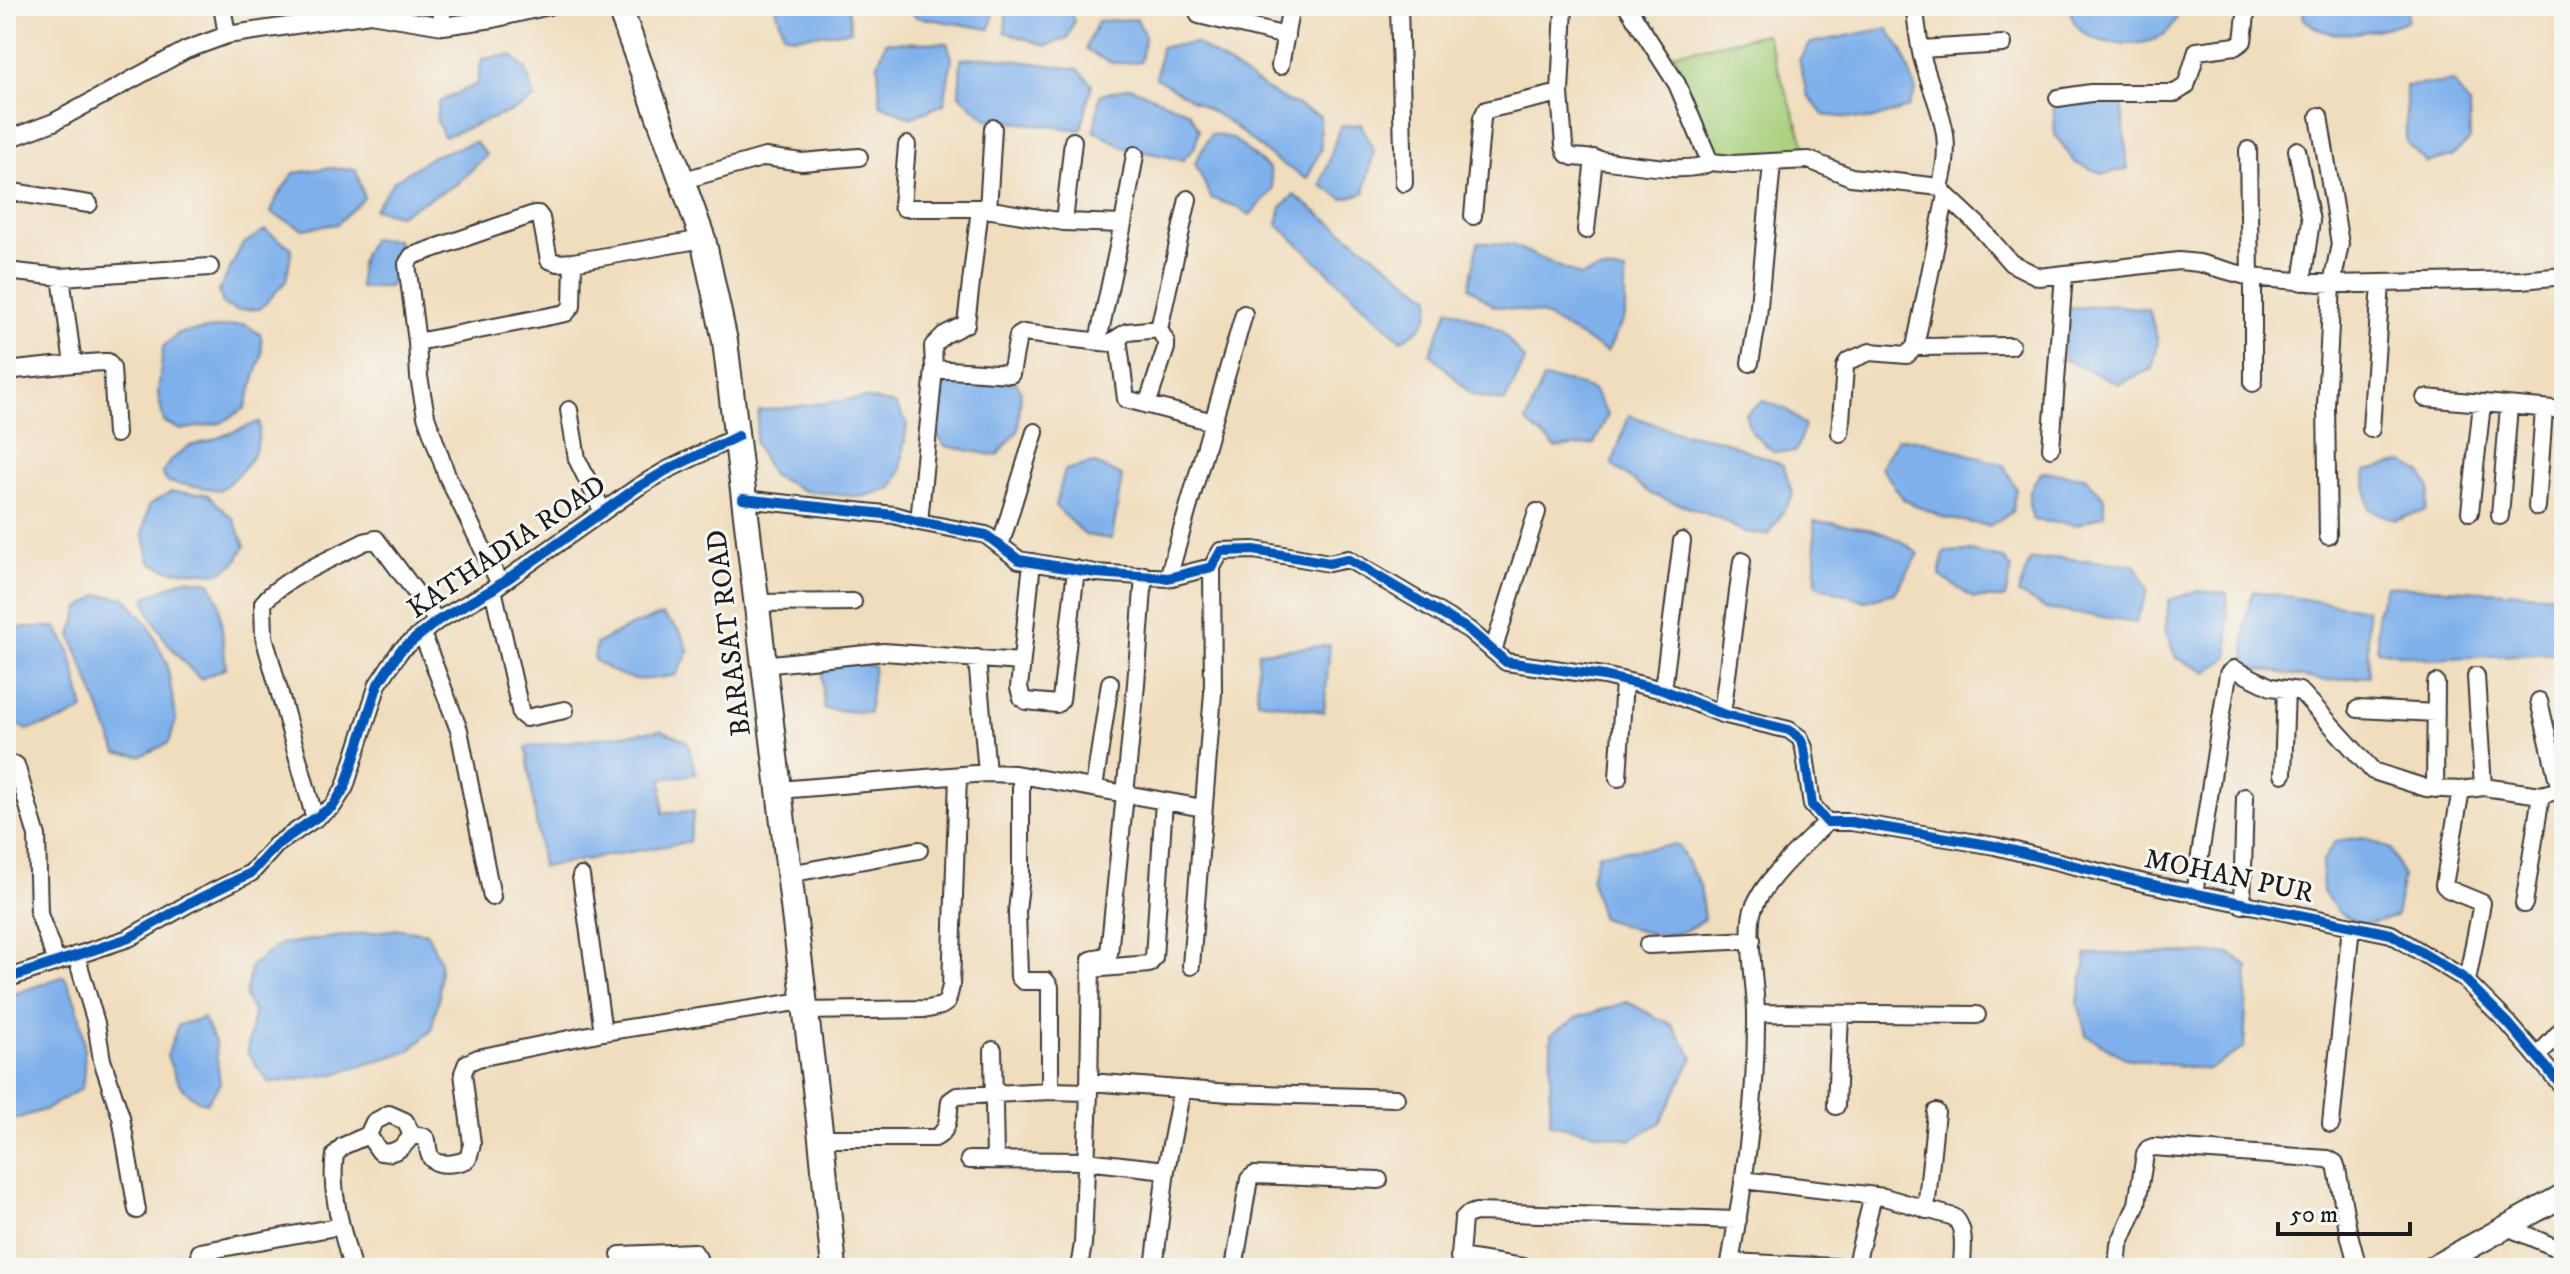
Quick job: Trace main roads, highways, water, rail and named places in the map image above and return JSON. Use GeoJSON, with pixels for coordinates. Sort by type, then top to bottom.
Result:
{"type":"FeatureCollection","features":[{"type":"Feature","properties":{"kind":"main road","name":"BARASAT ROAD"},"geometry":{"type":"LineString","coordinates":[[619,6],[703,239],[725,341],[834,1268]]}},
{"type":"Feature","properties":{"kind":"water"},"geometry":{"type":"Polygon","coordinates":[[[783,6],[848,6],[851,31],[793,37],[784,34],[776,9],[783,6]]]}},
{"type":"Feature","properties":{"kind":"water"},"geometry":{"type":"Polygon","coordinates":[[[906,6],[995,6],[990,29],[916,17],[906,6]]]}},
{"type":"Feature","properties":{"kind":"water"},"geometry":{"type":"Polygon","coordinates":[[[1007,6],[1068,6],[1074,21],[1068,38],[1047,46],[1005,32],[1007,6]]]}},
{"type":"Feature","properties":{"kind":"water"},"geometry":{"type":"Polygon","coordinates":[[[2068,6],[2181,6],[2182,9],[2163,35],[2144,42],[2120,44],[2087,35],[2079,29],[2068,6]]]}},
{"type":"Feature","properties":{"kind":"water"},"geometry":{"type":"Polygon","coordinates":[[[2302,6],[2408,6],[2408,20],[2364,32],[2329,33],[2304,19],[2302,6]]]}},
{"type":"Feature","properties":{"kind":"water"},"geometry":{"type":"Polygon","coordinates":[[[1137,19],[1145,37],[1141,61],[1112,62],[1086,48],[1098,21],[1137,19]]]}},
{"type":"Feature","properties":{"kind":"water"},"geometry":{"type":"Polygon","coordinates":[[[1887,28],[1902,50],[1916,91],[1908,108],[1870,120],[1823,115],[1807,94],[1799,60],[1811,43],[1887,28]]]}},
{"type":"Feature","properties":{"kind":"water"},"geometry":{"type":"Polygon","coordinates":[[[886,42],[947,43],[952,58],[944,104],[911,118],[880,104],[878,64],[886,42]]]}},
{"type":"Feature","properties":{"kind":"water"},"geometry":{"type":"Polygon","coordinates":[[[1196,43],[1277,96],[1320,116],[1321,149],[1307,179],[1277,161],[1226,120],[1156,78],[1161,47],[1196,43]]]}},
{"type":"Feature","properties":{"kind":"water"},"geometry":{"type":"Polygon","coordinates":[[[511,55],[526,70],[535,98],[517,109],[444,137],[436,118],[439,102],[477,84],[482,59],[511,55]]]}},
{"type":"Feature","properties":{"kind":"water"},"geometry":{"type":"Polygon","coordinates":[[[991,57],[1078,69],[1092,84],[1081,130],[987,119],[959,95],[961,59],[991,57]]]}},
{"type":"Feature","properties":{"kind":"water"},"geometry":{"type":"Polygon","coordinates":[[[2453,82],[2469,104],[2470,140],[2452,156],[2427,163],[2406,142],[2406,86],[2453,82]]]}},
{"type":"Feature","properties":{"kind":"water"},"geometry":{"type":"Polygon","coordinates":[[[1130,87],[1189,112],[1199,130],[1195,147],[1183,160],[1125,148],[1094,131],[1100,95],[1130,87]]]}},
{"type":"Feature","properties":{"kind":"water"},"geometry":{"type":"Polygon","coordinates":[[[2121,97],[2128,169],[2104,174],[2075,163],[2055,135],[2053,99],[2121,97]]]}},
{"type":"Feature","properties":{"kind":"water"},"geometry":{"type":"Polygon","coordinates":[[[1361,124],[1374,151],[1364,193],[1343,199],[1321,185],[1340,126],[1361,124]]]}},
{"type":"Feature","properties":{"kind":"water"},"geometry":{"type":"Polygon","coordinates":[[[1211,134],[1232,138],[1270,169],[1273,190],[1250,215],[1211,198],[1195,163],[1211,134]]]}},
{"type":"Feature","properties":{"kind":"water"},"geometry":{"type":"Polygon","coordinates":[[[475,142],[487,155],[457,184],[399,215],[374,209],[394,181],[433,156],[475,142]]]}},
{"type":"Feature","properties":{"kind":"water"},"geometry":{"type":"Polygon","coordinates":[[[327,168],[356,170],[364,198],[337,224],[303,229],[271,213],[277,197],[294,173],[327,168]]]}},
{"type":"Feature","properties":{"kind":"water"},"geometry":{"type":"Polygon","coordinates":[[[1294,195],[1431,297],[1427,319],[1419,328],[1401,340],[1277,224],[1281,207],[1294,195]]]}},
{"type":"Feature","properties":{"kind":"water"},"geometry":{"type":"Polygon","coordinates":[[[265,230],[292,248],[286,281],[260,309],[236,310],[223,305],[219,291],[242,245],[265,230]]]}},
{"type":"Feature","properties":{"kind":"water"},"geometry":{"type":"Polygon","coordinates":[[[371,239],[397,240],[401,267],[389,287],[360,288],[360,263],[371,239]]]}},
{"type":"Feature","properties":{"kind":"water"},"geometry":{"type":"Polygon","coordinates":[[[1478,242],[1512,245],[1580,276],[1600,270],[1625,272],[1625,316],[1607,352],[1541,314],[1494,306],[1469,287],[1478,242]]]}},
{"type":"Feature","properties":{"kind":"water"},"geometry":{"type":"Polygon","coordinates":[[[2114,305],[2149,310],[2158,342],[2152,369],[2119,384],[2063,359],[2068,308],[2114,305]]]}},
{"type":"Feature","properties":{"kind":"water"},"geometry":{"type":"Polygon","coordinates":[[[1449,308],[1501,330],[1525,361],[1505,402],[1472,395],[1430,353],[1449,308]]]}},
{"type":"Feature","properties":{"kind":"water"},"geometry":{"type":"Polygon","coordinates":[[[245,324],[261,335],[262,355],[245,408],[221,423],[181,430],[164,422],[158,394],[163,347],[179,333],[245,324]]]}},
{"type":"Feature","properties":{"kind":"water"},"geometry":{"type":"Polygon","coordinates":[[[947,377],[1017,383],[1021,392],[1018,431],[997,456],[945,446],[932,428],[936,385],[947,377]]]}},
{"type":"Feature","properties":{"kind":"water"},"geometry":{"type":"Polygon","coordinates":[[[1543,379],[1567,381],[1593,390],[1608,415],[1594,444],[1556,448],[1526,422],[1543,379]]]}},
{"type":"Feature","properties":{"kind":"water"},"geometry":{"type":"Polygon","coordinates":[[[865,398],[895,404],[907,423],[901,470],[892,488],[862,497],[804,491],[772,475],[755,443],[759,411],[865,398]]]}},
{"type":"Feature","properties":{"kind":"water"},"geometry":{"type":"Polygon","coordinates":[[[1763,401],[1788,410],[1805,426],[1795,452],[1774,452],[1751,432],[1745,414],[1763,401]]]}},
{"type":"Feature","properties":{"kind":"water"},"geometry":{"type":"Polygon","coordinates":[[[1629,415],[1677,432],[1721,440],[1783,465],[1793,495],[1769,535],[1744,532],[1716,517],[1651,494],[1612,465],[1629,415]]]}},
{"type":"Feature","properties":{"kind":"water"},"geometry":{"type":"Polygon","coordinates":[[[259,422],[257,443],[249,461],[220,490],[167,482],[162,473],[170,461],[189,446],[259,422]]]}},
{"type":"Feature","properties":{"kind":"water"},"geometry":{"type":"Polygon","coordinates":[[[1898,438],[1926,441],[2004,465],[2016,489],[2012,512],[1989,526],[1945,518],[1904,500],[1881,467],[1898,438]]]}},
{"type":"Feature","properties":{"kind":"water"},"geometry":{"type":"Polygon","coordinates":[[[2404,462],[2421,473],[2430,489],[2425,511],[2394,520],[2369,509],[2365,471],[2404,462]]]}},
{"type":"Feature","properties":{"kind":"water"},"geometry":{"type":"Polygon","coordinates":[[[1093,463],[1122,476],[1112,539],[1085,535],[1055,506],[1065,470],[1093,463]]]}},
{"type":"Feature","properties":{"kind":"water"},"geometry":{"type":"Polygon","coordinates":[[[2042,472],[2085,477],[2104,498],[2104,515],[2076,525],[2033,520],[2029,494],[2042,472]]]}},
{"type":"Feature","properties":{"kind":"water"},"geometry":{"type":"Polygon","coordinates":[[[171,492],[207,494],[234,520],[245,546],[236,562],[220,573],[168,570],[150,562],[143,532],[149,505],[171,492]]]}},
{"type":"Feature","properties":{"kind":"water"},"geometry":{"type":"Polygon","coordinates":[[[1814,521],[1883,533],[1919,554],[1895,593],[1865,601],[1816,585],[1814,521]]]}},
{"type":"Feature","properties":{"kind":"water"},"geometry":{"type":"Polygon","coordinates":[[[1970,551],[2003,558],[2012,568],[2005,598],[1973,598],[1940,576],[1944,552],[1970,551]]]}},
{"type":"Feature","properties":{"kind":"water"},"geometry":{"type":"Polygon","coordinates":[[[2060,558],[2136,565],[2148,589],[2136,622],[2045,609],[2018,593],[2030,560],[2060,558]]]}},
{"type":"Feature","properties":{"kind":"water"},"geometry":{"type":"Polygon","coordinates":[[[185,579],[210,582],[219,602],[226,668],[200,679],[175,652],[153,621],[145,598],[185,579]]]}},
{"type":"Feature","properties":{"kind":"water"},"geometry":{"type":"Polygon","coordinates":[[[2386,586],[2564,595],[2564,650],[2559,653],[2429,659],[2377,650],[2377,612],[2386,586]]]}},
{"type":"Feature","properties":{"kind":"water"},"geometry":{"type":"Polygon","coordinates":[[[2197,591],[2227,593],[2229,657],[2207,672],[2176,658],[2165,631],[2169,600],[2197,591]]]}},
{"type":"Feature","properties":{"kind":"water"},"geometry":{"type":"Polygon","coordinates":[[[2254,591],[2367,609],[2369,676],[2327,681],[2247,667],[2245,629],[2254,591]]]}},
{"type":"Feature","properties":{"kind":"water"},"geometry":{"type":"Polygon","coordinates":[[[99,595],[125,598],[149,626],[167,664],[176,720],[169,743],[141,756],[117,753],[71,635],[80,608],[99,595]]]}},
{"type":"Feature","properties":{"kind":"water"},"geometry":{"type":"Polygon","coordinates":[[[662,615],[680,631],[689,652],[676,675],[634,679],[594,660],[596,644],[630,626],[662,615]]]}},
{"type":"Feature","properties":{"kind":"water"},"geometry":{"type":"Polygon","coordinates":[[[25,627],[56,627],[70,651],[84,710],[61,721],[26,730],[6,717],[6,631],[25,627]]]}},
{"type":"Feature","properties":{"kind":"water"},"geometry":{"type":"Polygon","coordinates":[[[1330,645],[1324,712],[1257,701],[1258,652],[1330,645]]]}},
{"type":"Feature","properties":{"kind":"water"},"geometry":{"type":"Polygon","coordinates":[[[821,660],[874,666],[869,713],[824,709],[821,660]]]}},
{"type":"Feature","properties":{"kind":"water"},"geometry":{"type":"Polygon","coordinates":[[[661,730],[687,741],[696,774],[662,779],[663,813],[694,811],[689,842],[542,867],[526,747],[661,730]]]}},
{"type":"Feature","properties":{"kind":"water"},"geometry":{"type":"Polygon","coordinates":[[[2364,837],[2391,849],[2403,876],[2396,917],[2361,925],[2339,913],[2323,892],[2322,863],[2335,841],[2364,837]]]}},
{"type":"Feature","properties":{"kind":"water"},"geometry":{"type":"Polygon","coordinates":[[[1678,845],[1700,885],[1704,919],[1691,928],[1666,935],[1641,931],[1601,918],[1591,877],[1599,853],[1678,845]]]}},
{"type":"Feature","properties":{"kind":"water"},"geometry":{"type":"Polygon","coordinates":[[[399,929],[427,933],[440,961],[439,997],[431,1031],[409,1051],[335,1074],[269,1083],[247,1052],[254,1013],[245,997],[251,966],[280,944],[399,929]]]}},
{"type":"Feature","properties":{"kind":"water"},"geometry":{"type":"Polygon","coordinates":[[[2087,954],[2231,954],[2248,967],[2244,1048],[2208,1070],[2125,1058],[2086,1035],[2078,1002],[2087,954]]]}},
{"type":"Feature","properties":{"kind":"water"},"geometry":{"type":"Polygon","coordinates":[[[64,976],[80,1016],[84,1060],[82,1088],[47,1109],[6,1122],[6,997],[64,976]]]}},
{"type":"Feature","properties":{"kind":"water"},"geometry":{"type":"Polygon","coordinates":[[[1627,1002],[1672,1025],[1693,1057],[1660,1123],[1630,1140],[1550,1124],[1551,1034],[1578,1017],[1627,1002]]]}},
{"type":"Feature","properties":{"kind":"water"},"geometry":{"type":"Polygon","coordinates":[[[203,1018],[215,1042],[220,1084],[206,1103],[185,1090],[176,1079],[167,1056],[178,1025],[203,1018]]]}},
{"type":"Feature","properties":{"kind":"water"},"geometry":{"type":"Polygon","coordinates":[[[690,1254],[692,1268],[543,1268],[543,1265],[690,1254]]]}}]}
